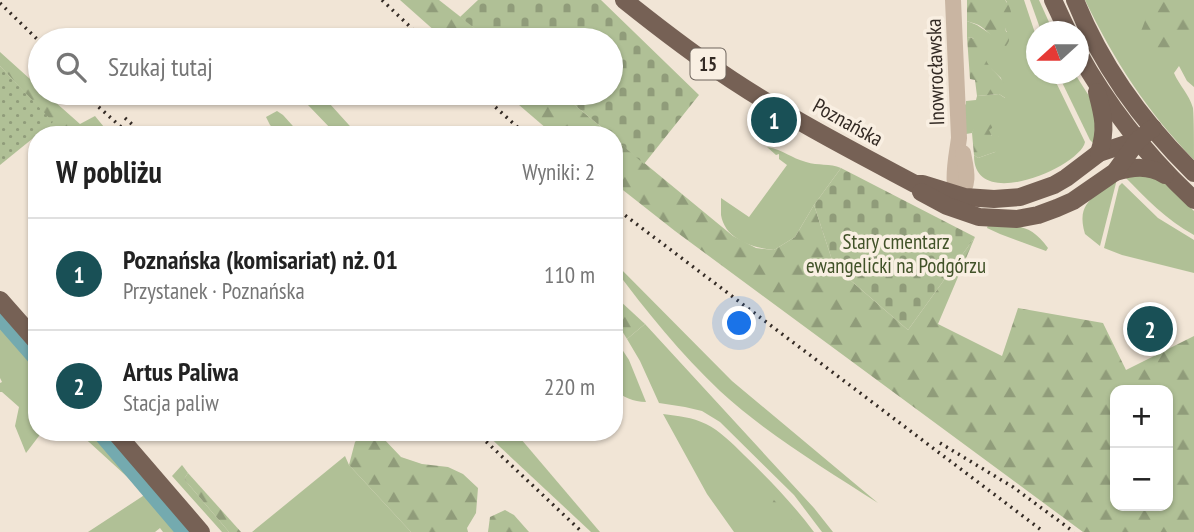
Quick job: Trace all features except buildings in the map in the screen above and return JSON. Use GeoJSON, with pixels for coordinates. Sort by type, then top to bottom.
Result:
{"type":"FeatureCollection","features":[{"type":"Feature","properties":{"kind":"main road","name":"Poznańska"},"geometry":{"type":"LineString","coordinates":[[624,0],[662,31],[732,80],[838,143],[919,184],[917,189],[922,193],[956,202],[1009,199],[1035,193],[1066,178],[1099,153],[1138,140]]}},
{"type":"Feature","properties":{"kind":"main road"},"geometry":{"type":"LineString","coordinates":[[1053,0],[1063,21]]}},
{"type":"Feature","properties":{"kind":"main road"},"geometry":{"type":"LineString","coordinates":[[1075,0],[1108,65],[1153,128],[1194,173]]}},
{"type":"Feature","properties":{"kind":"main road"},"geometry":{"type":"LineString","coordinates":[[1089,71],[1138,140]]}},
{"type":"Feature","properties":{"kind":"main road"},"geometry":{"type":"LineString","coordinates":[[1089,72],[1096,90],[1104,129],[1099,153]]}},
{"type":"Feature","properties":{"kind":"main road","name":"Poznańska"},"geometry":{"type":"LineString","coordinates":[[956,202],[973,216],[995,219],[1017,219],[1057,208],[1073,201],[1115,172],[1138,140],[1153,128]]}},
{"type":"Feature","properties":{"kind":"main road","name":"Poznańska"},"geometry":{"type":"LineString","coordinates":[[1138,140],[1194,200]]}},
{"type":"Feature","properties":{"kind":"main road","name":"Poznańska"},"geometry":{"type":"LineString","coordinates":[[1115,172],[1141,167],[1155,169],[1171,178]]}},
{"type":"Feature","properties":{"kind":"main road"},"geometry":{"type":"LineString","coordinates":[[0,300],[28,332]]}},
{"type":"Feature","properties":{"kind":"main road"},"geometry":{"type":"LineString","coordinates":[[123,441],[201,532]]}},
{"type":"Feature","properties":{"kind":"street","name":"Inowrocławska"},"geometry":{"type":"LineString","coordinates":[[953,0],[961,163],[955,188],[956,202]]}},
{"type":"Feature","properties":{"kind":"street"},"geometry":{"type":"LineString","coordinates":[[919,184],[937,182],[961,163],[977,186],[1009,199]]}},
{"type":"Feature","properties":{"kind":"green space"},"geometry":{"type":"Polygon","coordinates":[[[400,0],[439,0],[475,28],[432,28],[400,0]]]}},
{"type":"Feature","properties":{"kind":"green space"},"geometry":{"type":"Polygon","coordinates":[[[478,0],[601,0],[699,95],[644,164],[623,146],[623,126],[600,126],[575,105],[623,105],[623,28],[474,28],[460,17],[478,0]]]}},
{"type":"Feature","properties":{"kind":"green space"},"geometry":{"type":"Polygon","coordinates":[[[967,0],[1005,0],[1011,15],[1005,29],[1009,39],[1006,46],[981,27],[967,21],[967,0]]]}},
{"type":"Feature","properties":{"kind":"green space"},"geometry":{"type":"Polygon","coordinates":[[[1005,0],[1024,0],[1031,21],[1026,21],[1026,84],[1057,84],[1085,142],[1079,152],[1048,172],[1028,180],[1008,183],[990,181],[978,172],[974,155],[978,158],[995,152],[999,137],[992,136],[988,130],[974,129],[972,133],[966,134],[964,106],[966,101],[976,100],[977,96],[999,94],[1005,98],[1001,78],[988,66],[973,38],[967,37],[967,21],[992,35],[1007,32],[1005,0]]]}},
{"type":"Feature","properties":{"kind":"green space"},"geometry":{"type":"Polygon","coordinates":[[[1030,0],[1039,0],[1048,21],[1037,21],[1030,0]]]}},
{"type":"Feature","properties":{"kind":"green space"},"geometry":{"type":"Polygon","coordinates":[[[1085,0],[1194,0],[1194,87],[1187,81],[1179,66],[1174,73],[1193,108],[1194,160],[1146,104],[1108,44],[1085,0]]]}},
{"type":"Feature","properties":{"kind":"green space"},"geometry":{"type":"Polygon","coordinates":[[[1153,0],[1194,0],[1194,42],[1162,54],[1156,77],[1150,52],[1138,39],[1153,0]]]}},
{"type":"Feature","properties":{"kind":"green space"},"geometry":{"type":"Polygon","coordinates":[[[967,37],[977,40],[984,47],[988,54],[987,63],[1010,96],[1007,99],[999,94],[977,96],[975,80],[970,79],[967,37]]]}},
{"type":"Feature","properties":{"kind":"green space"},"geometry":{"type":"Polygon","coordinates":[[[0,52],[28,77],[28,96],[0,66],[0,52]]]}},
{"type":"Feature","properties":{"kind":"green space"},"geometry":{"type":"Polygon","coordinates":[[[0,66],[28,96],[28,105],[37,105],[53,122],[48,126],[28,126],[28,142],[0,165],[0,66]]]}},
{"type":"Feature","properties":{"kind":"green space"},"geometry":{"type":"Polygon","coordinates":[[[1063,84],[1081,84],[1096,107],[1094,144],[1063,84]]]}},
{"type":"Feature","properties":{"kind":"green space"},"geometry":{"type":"Polygon","coordinates":[[[36,105],[59,105],[80,124],[95,116],[103,126],[47,126],[52,122],[36,105]]]}},
{"type":"Feature","properties":{"kind":"green space"},"geometry":{"type":"Polygon","coordinates":[[[308,105],[331,105],[350,126],[328,126],[308,105]]]}},
{"type":"Feature","properties":{"kind":"green space"},"geometry":{"type":"Polygon","coordinates":[[[519,105],[575,105],[600,126],[544,126],[519,105]]]}},
{"type":"Feature","properties":{"kind":"green space"},"geometry":{"type":"Polygon","coordinates":[[[277,111],[293,126],[271,126],[266,117],[277,111]]]}},
{"type":"Feature","properties":{"kind":"green space"},"geometry":{"type":"Polygon","coordinates":[[[986,115],[991,117],[993,122],[989,130],[992,136],[1002,137],[1004,141],[1003,146],[995,152],[978,158],[974,155],[972,133],[976,120],[986,115]]]}},
{"type":"Feature","properties":{"kind":"green space"},"geometry":{"type":"Polygon","coordinates":[[[623,145],[733,236],[756,248],[774,250],[795,237],[814,205],[834,266],[908,330],[975,237],[938,324],[1002,356],[1018,308],[1103,323],[1126,370],[1194,336],[1194,532],[1083,532],[623,190],[623,145]]]}},
{"type":"Feature","properties":{"kind":"green space"},"geometry":{"type":"Polygon","coordinates":[[[767,147],[806,162],[841,168],[795,237],[774,250],[749,245],[734,237],[728,231],[721,215],[721,198],[749,217],[787,165],[779,159],[779,154],[776,155],[767,147]]]}},
{"type":"Feature","properties":{"kind":"green space","name":"Stary cmentarz ewangelicki na Podgórzu"},"geometry":{"type":"Polygon","coordinates":[[[841,168],[975,237],[908,330],[834,266],[814,205],[841,168]]]}},
{"type":"Feature","properties":{"kind":"green space"},"geometry":{"type":"Polygon","coordinates":[[[1132,173],[1161,179],[1194,211],[1194,235],[1165,216],[1124,176],[1132,173]]]}},
{"type":"Feature","properties":{"kind":"green space"},"geometry":{"type":"Polygon","coordinates":[[[1116,181],[1100,246],[1085,234],[1083,215],[1088,202],[1116,181]]]}},
{"type":"Feature","properties":{"kind":"green space"},"geometry":{"type":"Polygon","coordinates":[[[1122,183],[1158,218],[1194,240],[1194,273],[1104,248],[1122,183]]]}},
{"type":"Feature","properties":{"kind":"green space"},"geometry":{"type":"Polygon","coordinates":[[[988,225],[1015,226],[1029,230],[1048,248],[1046,251],[1000,234],[987,228],[988,225]]]}},
{"type":"Feature","properties":{"kind":"green space"},"geometry":{"type":"Polygon","coordinates":[[[623,271],[732,381],[878,503],[777,437],[738,407],[691,362],[623,280],[623,271]]]}},
{"type":"Feature","properties":{"kind":"green space"},"geometry":{"type":"Polygon","coordinates":[[[623,304],[645,324],[627,339],[623,333],[623,304]]]}},
{"type":"Feature","properties":{"kind":"green space"},"geometry":{"type":"Polygon","coordinates":[[[0,309],[28,342],[28,441],[35,441],[26,453],[15,426],[19,407],[0,392],[0,309]]]}},
{"type":"Feature","properties":{"kind":"green space"},"geometry":{"type":"Polygon","coordinates":[[[645,324],[833,532],[822,532],[794,495],[720,422],[702,411],[659,403],[627,339],[645,324]]]}},
{"type":"Feature","properties":{"kind":"green space"},"geometry":{"type":"Polygon","coordinates":[[[623,351],[646,402],[623,395],[623,351]]]}},
{"type":"Feature","properties":{"kind":"green space"},"geometry":{"type":"Polygon","coordinates":[[[663,414],[695,420],[721,434],[772,483],[814,532],[734,532],[707,494],[663,414]]]}},
{"type":"Feature","properties":{"kind":"green space"},"geometry":{"type":"Polygon","coordinates":[[[88,441],[114,441],[191,532],[163,532],[160,528],[155,532],[88,532],[146,494],[88,441]]]}},
{"type":"Feature","properties":{"kind":"green space"},"geometry":{"type":"Polygon","coordinates":[[[386,441],[401,457],[422,464],[448,467],[463,474],[478,488],[476,513],[467,528],[468,532],[411,532],[349,465],[355,442],[386,441]]]}},
{"type":"Feature","properties":{"kind":"green space"},"geometry":{"type":"Polygon","coordinates":[[[494,441],[523,441],[600,532],[591,532],[494,441]]]}},
{"type":"Feature","properties":{"kind":"green space"},"geometry":{"type":"Polygon","coordinates":[[[345,456],[349,465],[411,532],[252,532],[345,456]]]}},
{"type":"Feature","properties":{"kind":"green space"},"geometry":{"type":"Polygon","coordinates":[[[182,465],[188,473],[184,479],[229,532],[222,532],[172,476],[182,465]]]}},
{"type":"Feature","properties":{"kind":"green space"},"geometry":{"type":"Polygon","coordinates":[[[188,473],[241,532],[229,532],[184,479],[188,473]]]}},
{"type":"Feature","properties":{"kind":"green space"},"geometry":{"type":"Polygon","coordinates":[[[764,489],[803,532],[788,532],[755,497],[764,489]]]}},
{"type":"Feature","properties":{"kind":"green space"},"geometry":{"type":"Polygon","coordinates":[[[505,510],[514,515],[529,532],[488,532],[490,517],[505,510]]]}},
{"type":"Feature","properties":{"kind":"waterway"},"geometry":{"type":"LineString","coordinates":[[0,319],[28,351]]}},
{"type":"Feature","properties":{"kind":"waterway"},"geometry":{"type":"LineString","coordinates":[[106,441],[183,532]]}},
{"type":"Feature","properties":{"kind":"railway"},"geometry":{"type":"LineString","coordinates":[[382,0],[411,28]]}},
{"type":"Feature","properties":{"kind":"railway"},"geometry":{"type":"LineString","coordinates":[[0,3],[28,30]]}},
{"type":"Feature","properties":{"kind":"railway"},"geometry":{"type":"LineString","coordinates":[[96,105],[120,126]]}},
{"type":"Feature","properties":{"kind":"railway"},"geometry":{"type":"LineString","coordinates":[[493,105],[516,126]]}},
{"type":"Feature","properties":{"kind":"railway"},"geometry":{"type":"LineString","coordinates":[[125,118],[134,126]]}},
{"type":"Feature","properties":{"kind":"railway"},"geometry":{"type":"LineString","coordinates":[[623,214],[1044,532]]}},
{"type":"Feature","properties":{"kind":"railway"},"geometry":{"type":"LineString","coordinates":[[486,441],[582,532]]}},
{"type":"Feature","properties":{"kind":"railway"},"geometry":{"type":"LineString","coordinates":[[940,443],[1013,487],[1074,532]]}},
{"type":"Feature","properties":{"kind":"place","name":"Poznańska (komisariat) nż. 01"},"geometry":{"type":"Point","coordinates":[774,120]}},
{"type":"Feature","properties":{"kind":"place","name":"Artus Paliwa"},"geometry":{"type":"Point","coordinates":[1150,329]}}]}
